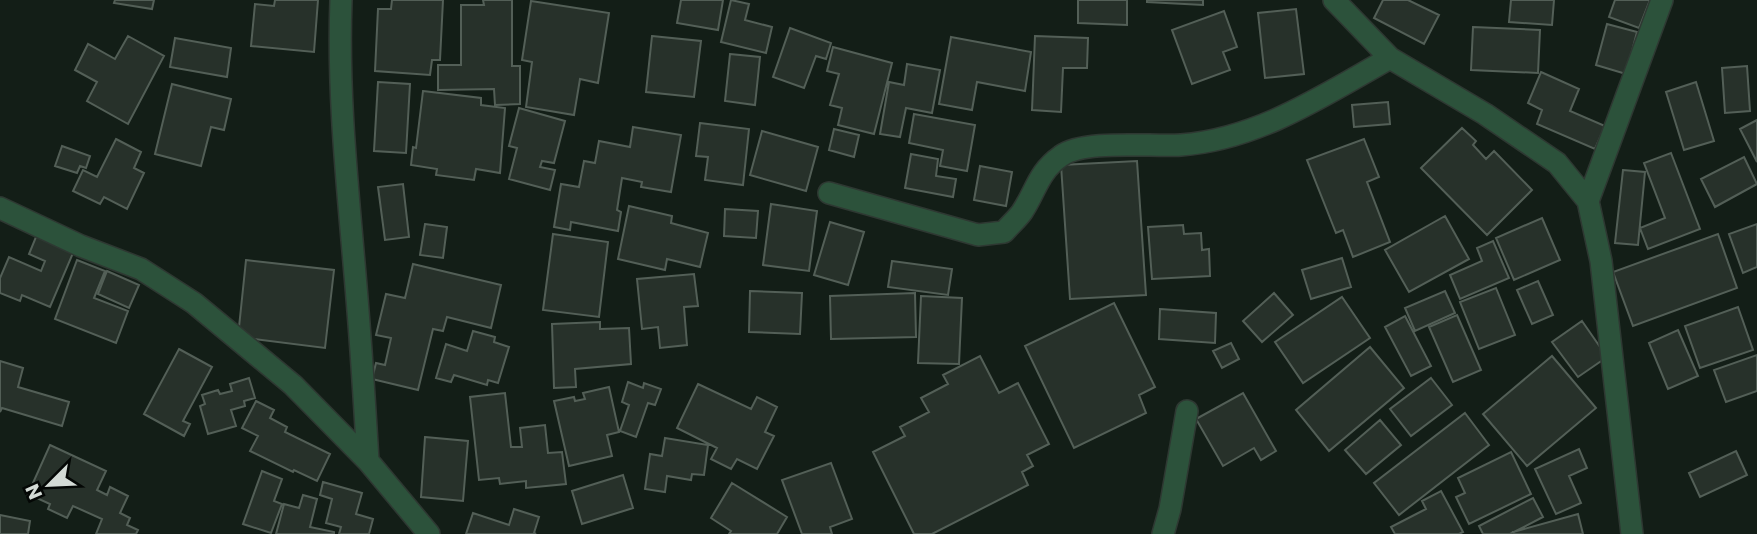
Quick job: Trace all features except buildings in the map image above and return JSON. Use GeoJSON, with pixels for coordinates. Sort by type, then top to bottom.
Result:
{"type":"FeatureCollection","features":[{"type":"Feature","properties":{"kind":"street"},"geometry":{"type":"LineString","coordinates":[[341,0],[339,39],[345,181],[358,311],[368,461]]}},
{"type":"Feature","properties":{"kind":"street"},"geometry":{"type":"LineString","coordinates":[[1334,0],[1390,58],[1485,114],[1557,163],[1588,201],[1601,261],[1632,534]]}},
{"type":"Feature","properties":{"kind":"street"},"geometry":{"type":"LineString","coordinates":[[1588,201],[1662,0]]}},
{"type":"Feature","properties":{"kind":"street"},"geometry":{"type":"LineString","coordinates":[[829,193],[978,235],[1004,232],[1022,212],[1042,173],[1063,154],[1089,146],[1183,145],[1245,134],[1293,112],[1390,58]]}},
{"type":"Feature","properties":{"kind":"street"},"geometry":{"type":"LineString","coordinates":[[0,208],[81,246],[141,269],[194,303],[293,385],[368,461],[429,534]]}},
{"type":"Feature","properties":{"kind":"street"},"geometry":{"type":"LineString","coordinates":[[1163,534],[1187,411]]}}]}
